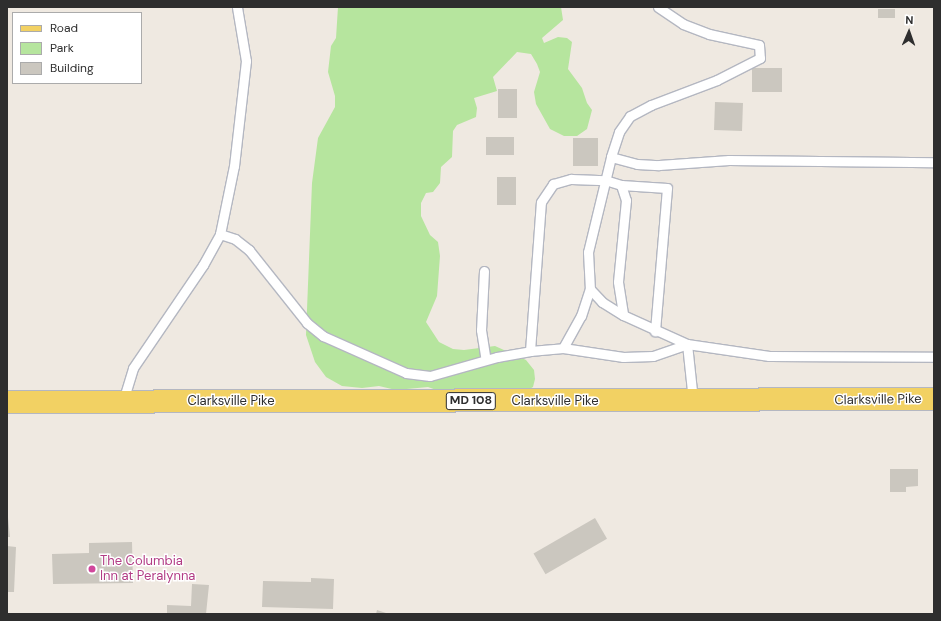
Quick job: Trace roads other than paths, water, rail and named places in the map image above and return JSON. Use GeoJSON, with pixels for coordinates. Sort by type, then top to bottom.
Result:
{"type":"FeatureCollection","features":[{"type":"Feature","properties":{"kind":"main road","name":"Clarksville Pike"},"geometry":{"type":"LineString","coordinates":[[7,402],[693,401],[934,399]]}},
{"type":"Feature","properties":{"kind":"lane"},"geometry":{"type":"LineString","coordinates":[[123,401],[134,368],[203,265],[220,234],[234,166],[246,61],[237,7]]}},
{"type":"Feature","properties":{"kind":"lane"},"geometry":{"type":"LineString","coordinates":[[563,348],[580,316],[590,289],[588,252],[605,180],[619,132],[630,116],[651,105],[717,80],[760,58],[759,45],[709,34],[683,24],[658,7]]}},
{"type":"Feature","properties":{"kind":"lane"},"geometry":{"type":"LineString","coordinates":[[611,157],[637,164],[659,165],[729,160],[934,162]]}},
{"type":"Feature","properties":{"kind":"lane"},"geometry":{"type":"LineString","coordinates":[[530,351],[541,202],[553,184],[571,179],[605,180],[621,186],[668,188],[655,331]]}},
{"type":"Feature","properties":{"kind":"lane"},"geometry":{"type":"LineString","coordinates":[[621,186],[626,200],[618,282],[623,315]]}},
{"type":"Feature","properties":{"kind":"lane"},"geometry":{"type":"LineString","coordinates":[[220,234],[235,239],[249,250],[307,323],[323,336],[384,366],[406,373],[430,376],[486,360],[530,351],[563,348],[623,357],[653,356],[687,344]]}},
{"type":"Feature","properties":{"kind":"lane"},"geometry":{"type":"LineString","coordinates":[[484,271],[481,330],[486,360]]}},
{"type":"Feature","properties":{"kind":"lane"},"geometry":{"type":"LineString","coordinates":[[590,289],[602,302],[623,315],[655,331],[687,344],[769,356],[934,356]]}},
{"type":"Feature","properties":{"kind":"lane"},"geometry":{"type":"LineString","coordinates":[[687,344],[693,401]]}},
{"type":"Feature","properties":{"kind":"place","name":"The Columbia Inn at Peralynna"},"geometry":{"type":"Point","coordinates":[92,569]}}]}
